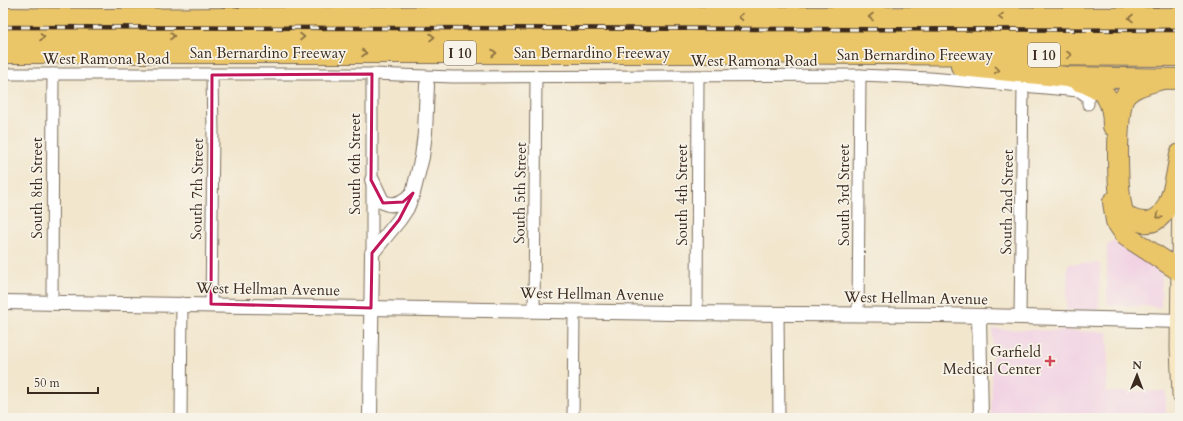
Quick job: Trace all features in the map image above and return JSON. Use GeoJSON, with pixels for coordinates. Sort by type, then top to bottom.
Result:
{"type":"FeatureCollection","features":[{"type":"Feature","properties":{"kind":"highway"},"geometry":{"type":"LineString","coordinates":[[3,18],[107,20],[498,16],[1175,18]]}},
{"type":"Feature","properties":{"kind":"highway"},"geometry":{"type":"LineString","coordinates":[[3,37],[1175,48]]}},
{"type":"Feature","properties":{"kind":"highway","name":"San Bernardino Freeway"},"geometry":{"type":"LineString","coordinates":[[3,53],[703,53],[918,55],[1175,48]]}},
{"type":"Feature","properties":{"kind":"highway"},"geometry":{"type":"LineString","coordinates":[[918,55],[965,67],[1068,77],[1171,79]]}},
{"type":"Feature","properties":{"kind":"highway"},"geometry":{"type":"LineString","coordinates":[[1068,77],[1092,84],[1103,91],[1110,103],[1113,118],[1113,201],[1116,221],[1126,236],[1180,271]]}},
{"type":"Feature","properties":{"kind":"highway"},"geometry":{"type":"LineString","coordinates":[[1171,79],[1136,88],[1124,98],[1120,113],[1118,185],[1120,201],[1124,213],[1134,220],[1146,222],[1156,220],[1164,213],[1169,204],[1180,154]]}},
{"type":"Feature","properties":{"kind":"main road"},"geometry":{"type":"LineString","coordinates":[[1180,168],[1180,395]]}},
{"type":"Feature","properties":{"kind":"street","name":"West Ramona Road"},"geometry":{"type":"LineString","coordinates":[[3,74],[372,74],[453,77],[860,75],[930,78],[1079,91],[1088,97],[1088,104]]}},
{"type":"Feature","properties":{"kind":"street","name":"South 8th Street"},"geometry":{"type":"LineString","coordinates":[[52,302],[53,74]]}},
{"type":"Feature","properties":{"kind":"street","name":"South 7th Street"},"geometry":{"type":"LineString","coordinates":[[211,304],[213,133],[212,74]]}},
{"type":"Feature","properties":{"kind":"street","name":"South 6th Street"},"geometry":{"type":"LineString","coordinates":[[370,418],[372,74]]}},
{"type":"Feature","properties":{"kind":"street","name":"South 3rd Street"},"geometry":{"type":"LineString","coordinates":[[858,314],[860,75]]}},
{"type":"Feature","properties":{"kind":"street","name":"South 4th Street"},"geometry":{"type":"LineString","coordinates":[[697,313],[698,76]]}},
{"type":"Feature","properties":{"kind":"street","name":"South 5th Street"},"geometry":{"type":"LineString","coordinates":[[534,310],[536,77]]}},
{"type":"Feature","properties":{"kind":"street"},"geometry":{"type":"LineString","coordinates":[[372,253],[407,208],[412,193],[422,157],[426,134],[427,85]]}},
{"type":"Feature","properties":{"kind":"street","name":"South 2nd Street"},"geometry":{"type":"LineString","coordinates":[[1020,316],[1023,87]]}},
{"type":"Feature","properties":{"kind":"street"},"geometry":{"type":"LineString","coordinates":[[372,180],[382,201],[385,203],[389,204],[404,202],[412,193]]}},
{"type":"Feature","properties":{"kind":"street","name":"West Hellman Avenue"},"geometry":{"type":"LineString","coordinates":[[3,302],[211,304],[697,313],[1020,316],[1180,321]]}},
{"type":"Feature","properties":{"kind":"street"},"geometry":{"type":"LineString","coordinates":[[181,418],[182,304]]}},
{"type":"Feature","properties":{"kind":"street"},"geometry":{"type":"LineString","coordinates":[[573,418],[574,311]]}},
{"type":"Feature","properties":{"kind":"street"},"geometry":{"type":"LineString","coordinates":[[778,313],[779,418]]}},
{"type":"Feature","properties":{"kind":"street"},"geometry":{"type":"LineString","coordinates":[[979,316],[981,418]]}},
{"type":"Feature","properties":{"kind":"highlighted area"},"geometry":{"type":"Polygon","coordinates":[[[372,74],[371,180],[383,203],[403,202],[413,193],[399,220],[372,253],[371,308],[211,304],[212,75],[372,74]]]}},
{"type":"Feature","properties":{"kind":"shaded area"},"geometry":{"type":"Polygon","coordinates":[[[1115,241],[1162,267],[1161,307],[1107,305],[1107,245],[1115,241]]]}},
{"type":"Feature","properties":{"kind":"shaded area"},"geometry":{"type":"Polygon","coordinates":[[[1100,263],[1099,311],[1066,310],[1068,264],[1100,263]]]}},
{"type":"Feature","properties":{"kind":"shaded area","name":"Garfield Medical Center"},"geometry":{"type":"Polygon","coordinates":[[[993,329],[1108,332],[1107,392],[1166,391],[1166,418],[991,418],[993,329]]]}},
{"type":"Feature","properties":{"kind":"tunnel"},"geometry":{"type":"LineString","coordinates":[[427,85],[429,3]]}},
{"type":"Feature","properties":{"kind":"railway"},"geometry":{"type":"LineString","coordinates":[[3,27],[1180,30]]}},
{"type":"Feature","properties":{"kind":"place","name":"Garfield Medical Center"},"geometry":{"type":"Point","coordinates":[1050,361]}}]}
